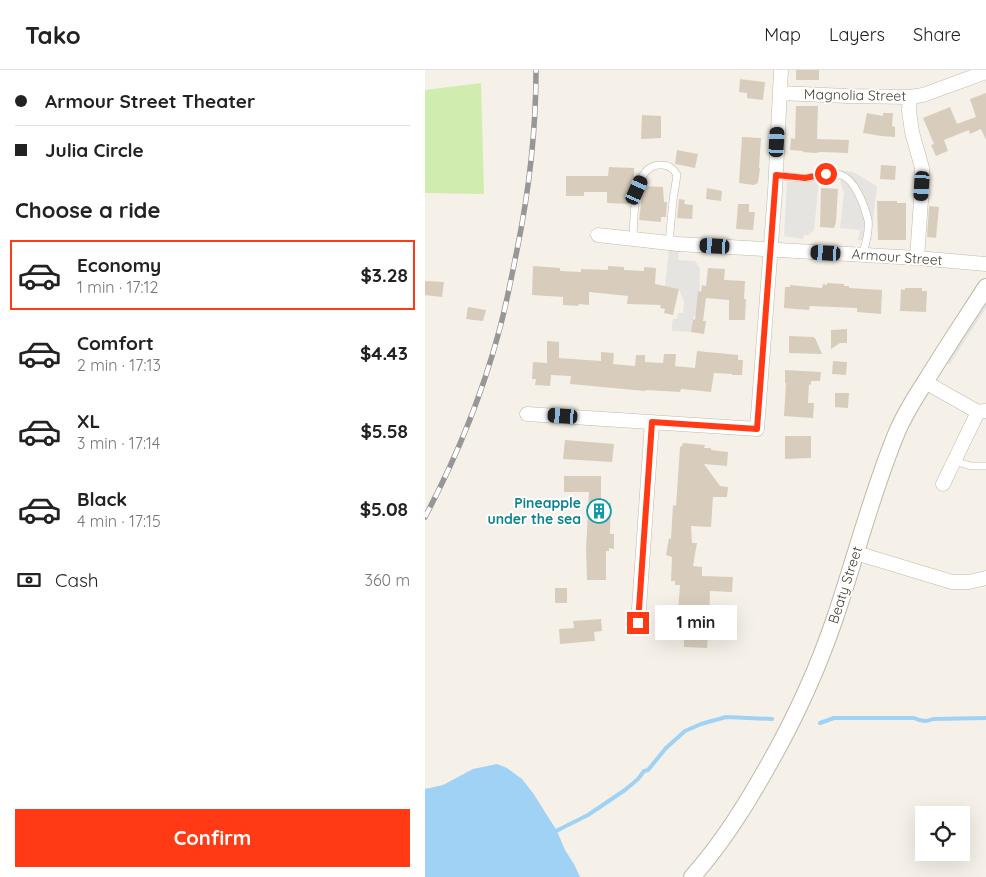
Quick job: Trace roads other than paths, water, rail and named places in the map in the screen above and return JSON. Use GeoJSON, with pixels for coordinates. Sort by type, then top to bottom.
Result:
{"type":"FeatureCollection","features":[{"type":"Feature","properties":{"kind":"street"},"geometry":{"type":"LineString","coordinates":[[527,414],[757,429],[776,175],[781,70]]}},
{"type":"Feature","properties":{"kind":"street","name":"Magnolia Street"},"geometry":{"type":"LineString","coordinates":[[780,93],[910,97],[923,95],[986,72]]}},
{"type":"Feature","properties":{"kind":"street"},"geometry":{"type":"LineString","coordinates":[[910,97],[909,111],[912,132],[922,168],[917,258]]}},
{"type":"Feature","properties":{"kind":"street","name":"Armour Street"},"geometry":{"type":"LineString","coordinates":[[598,235],[669,243],[986,264]]}},
{"type":"Feature","properties":{"kind":"street","name":"Beaty Street"},"geometry":{"type":"LineString","coordinates":[[692,877],[731,826],[779,748],[819,661],[885,463],[898,430],[925,382],[986,287]]}},
{"type":"Feature","properties":{"kind":"street"},"geometry":{"type":"LineString","coordinates":[[925,382],[982,411],[954,460],[943,484]]}},
{"type":"Feature","properties":{"kind":"street"},"geometry":{"type":"LineString","coordinates":[[638,623],[652,422]]}},
{"type":"Feature","properties":{"kind":"street"},"geometry":{"type":"LineString","coordinates":[[856,553],[952,582],[969,582],[986,578]]}},
{"type":"Feature","properties":{"kind":"lane"},"geometry":{"type":"LineString","coordinates":[[633,239],[637,190],[649,169],[657,164],[674,169],[677,175],[669,243]]}},
{"type":"Feature","properties":{"kind":"lane"},"geometry":{"type":"LineString","coordinates":[[776,175],[805,178],[826,174],[843,175],[855,186],[868,221],[863,255]]}},
{"type":"Feature","properties":{"kind":"lane"},"geometry":{"type":"LineString","coordinates":[[954,460],[971,466],[986,466]]}},
{"type":"Feature","properties":{"kind":"water"},"geometry":{"type":"Polygon","coordinates":[[[497,764],[507,768],[522,779],[533,793],[557,831],[580,877],[425,877],[425,789],[443,785],[473,769],[497,764]]]}},
{"type":"Feature","properties":{"kind":"waterway"},"geometry":{"type":"LineString","coordinates":[[552,833],[588,815],[625,790],[644,771],[648,770],[666,748],[685,731],[726,717],[772,719]]}},
{"type":"Feature","properties":{"kind":"waterway"},"geometry":{"type":"LineString","coordinates":[[820,723],[834,718],[914,718],[926,721],[933,719],[986,718]]}},
{"type":"Feature","properties":{"kind":"railway"},"geometry":{"type":"LineString","coordinates":[[425,517],[457,451],[475,405],[491,359],[503,314],[521,228],[528,183],[535,115],[536,70]]}},
{"type":"Feature","properties":{"kind":"place","name":"Pineapple under the sea"},"geometry":{"type":"Point","coordinates":[599,511]}}]}
